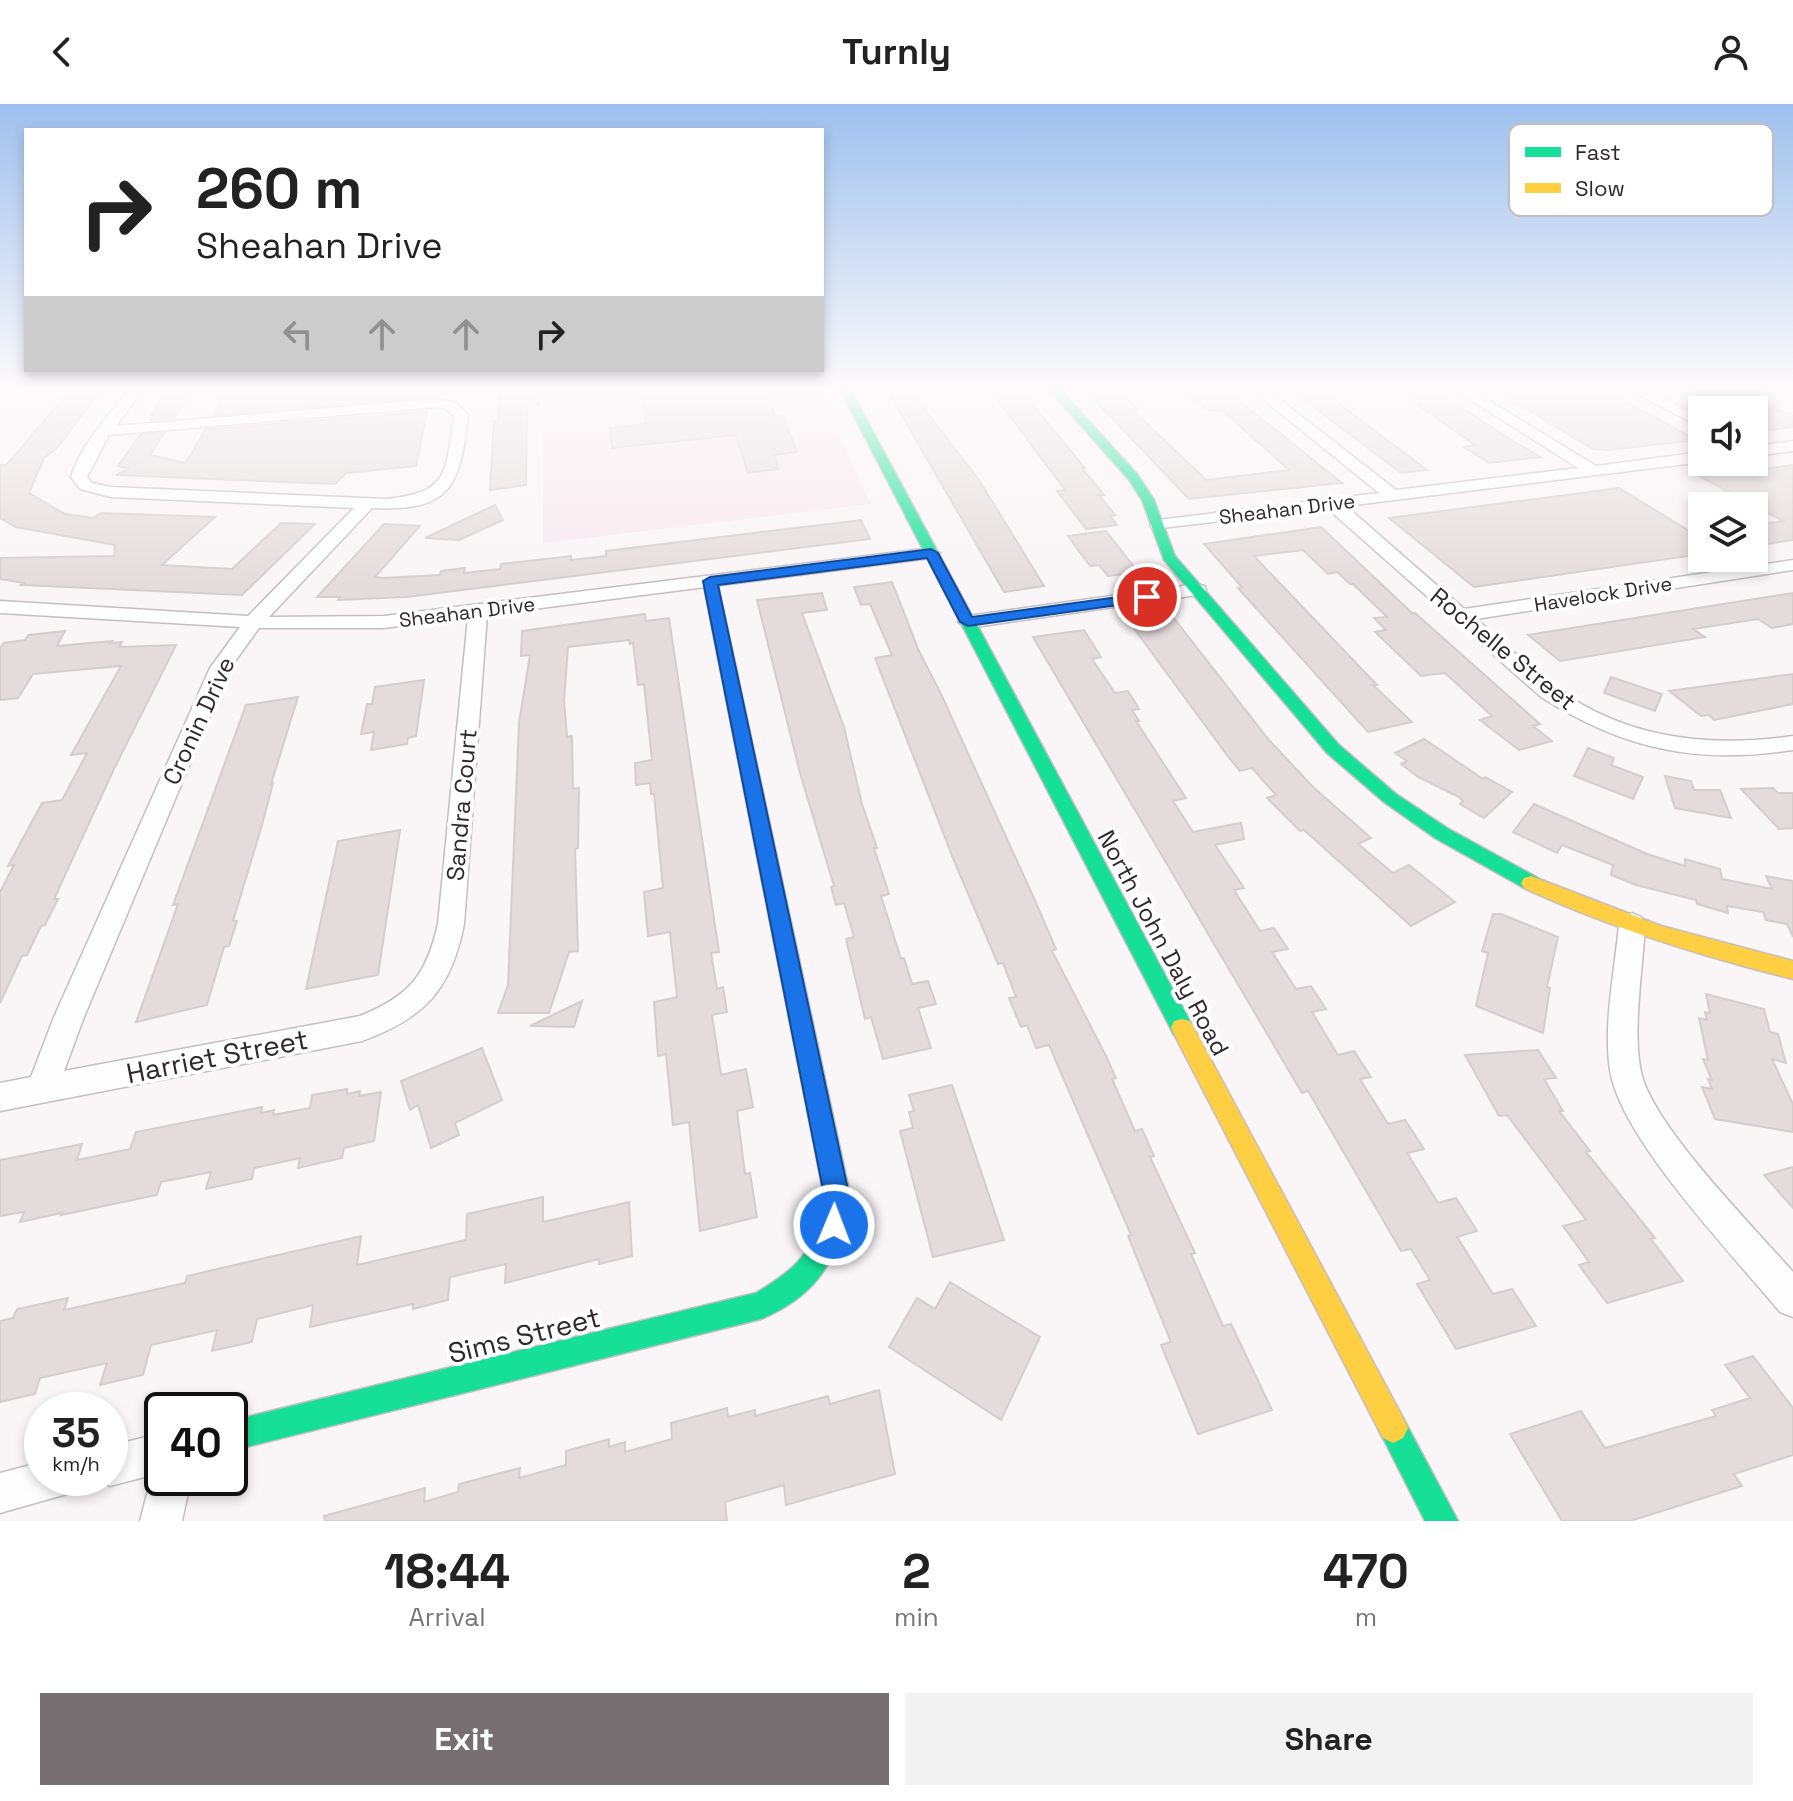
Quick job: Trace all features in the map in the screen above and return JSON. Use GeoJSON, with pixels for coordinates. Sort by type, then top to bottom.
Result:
{"type":"FeatureCollection","features":[{"type":"Feature","properties":{"kind":"street"},"geometry":{"type":"LineString","coordinates":[[91,453],[81,468],[81,480],[95,489],[111,492],[395,503],[434,499],[452,476],[455,453]]}},
{"type":"Feature","properties":{"kind":"street","name":"North John Daly Road"},"geometry":{"type":"LineString","coordinates":[[879,453],[1442,1521]]}},
{"type":"Feature","properties":{"kind":"street"},"geometry":{"type":"LineString","coordinates":[[1111,453],[1151,503],[1162,546],[1197,590],[1316,732],[1388,796],[1488,860],[1562,896],[1632,924],[1724,954],[1793,970]]}},
{"type":"Feature","properties":{"kind":"street"},"geometry":{"type":"LineString","coordinates":[[1339,453],[1393,496]]}},
{"type":"Feature","properties":{"kind":"street"},"geometry":{"type":"LineString","coordinates":[[1565,453],[1594,471]]}},
{"type":"Feature","properties":{"kind":"street","name":"Sheahan Drive"},"geometry":{"type":"LineString","coordinates":[[1158,525],[1688,459]]}},
{"type":"Feature","properties":{"kind":"street","name":"Cronin Drive"},"geometry":{"type":"LineString","coordinates":[[42,1089],[69,1017],[220,668],[253,622],[368,503]]}},
{"type":"Feature","properties":{"kind":"street","name":"Rochelle Street"},"geometry":{"type":"LineString","coordinates":[[1333,504],[1548,692],[1574,709],[1621,731],[1672,745],[1712,751],[1758,750],[1793,743]]}},
{"type":"Feature","properties":{"kind":"street","name":"Sheahan Drive"},"geometry":{"type":"LineString","coordinates":[[1,608],[253,622],[384,622],[931,553]]}},
{"type":"Feature","properties":{"kind":"street","name":"Havelock Drive"},"geometry":{"type":"LineString","coordinates":[[1461,615],[1793,565]]}},
{"type":"Feature","properties":{"kind":"street","name":"Sims Street"},"geometry":{"type":"LineString","coordinates":[[248,1432],[761,1305],[786,1293],[807,1276],[826,1249],[834,1225],[837,1195],[710,581]]}},
{"type":"Feature","properties":{"kind":"street"},"geometry":{"type":"LineString","coordinates":[[968,622],[1197,590]]}},
{"type":"Feature","properties":{"kind":"street","name":"Sandra Court"},"geometry":{"type":"LineString","coordinates":[[424,991],[436,976],[446,955],[451,924],[478,612]]}},
{"type":"Feature","properties":{"kind":"street"},"geometry":{"type":"LineString","coordinates":[[1632,924],[1623,1050],[1626,1074],[1639,1107],[1668,1151],[1793,1299]]}},
{"type":"Feature","properties":{"kind":"street","name":"Harriet Street"},"geometry":{"type":"LineString","coordinates":[[0,1097],[362,1028],[406,1007],[424,991]]}},
{"type":"Feature","properties":{"kind":"street"},"geometry":{"type":"LineString","coordinates":[[0,1493],[24,1487]]}},
{"type":"Feature","properties":{"kind":"street"},"geometry":{"type":"LineString","coordinates":[[161,1521],[167,1496]]}},
{"type":"Feature","properties":{"kind":"shaded area"},"geometry":{"type":"Polygon","coordinates":[[[543,453],[847,453],[871,504],[543,543],[543,453]]]}},
{"type":"Feature","properties":{"kind":"building"},"geometry":{"type":"Polygon","coordinates":[[[16,453],[50,453],[44,458],[29,493],[65,514],[93,518],[101,513],[215,517],[162,565],[232,569],[281,523],[315,524],[242,595],[21,585],[24,583],[0,579],[0,558],[114,556],[115,545],[16,527],[0,518],[0,465],[6,465],[16,453]]]}},
{"type":"Feature","properties":{"kind":"building"},"geometry":{"type":"Polygon","coordinates":[[[127,453],[151,453],[186,463],[192,453],[419,453],[416,466],[346,473],[335,484],[116,475],[128,469],[118,466],[127,453]]]}},
{"type":"Feature","properties":{"kind":"building"},"geometry":{"type":"Polygon","coordinates":[[[492,453],[526,453],[526,485],[490,490],[492,453]]]}},
{"type":"Feature","properties":{"kind":"building"},"geometry":{"type":"Polygon","coordinates":[[[742,453],[788,453],[774,455],[778,469],[748,473],[742,453]]]}},
{"type":"Feature","properties":{"kind":"building"},"geometry":{"type":"Polygon","coordinates":[[[924,453],[958,453],[979,480],[1044,586],[1004,592],[924,453]]]}},
{"type":"Feature","properties":{"kind":"building"},"geometry":{"type":"Polygon","coordinates":[[[1037,453],[1073,453],[1104,495],[1099,495],[1115,515],[1110,516],[1117,525],[1086,529],[1057,491],[1065,490],[1037,453]]]}},
{"type":"Feature","properties":{"kind":"building"},"geometry":{"type":"Polygon","coordinates":[[[1145,453],[1178,453],[1206,480],[1289,470],[1270,453],[1305,453],[1342,483],[1189,499],[1145,453]]]}},
{"type":"Feature","properties":{"kind":"building"},"geometry":{"type":"Polygon","coordinates":[[[1375,453],[1405,453],[1427,470],[1401,473],[1375,453]]]}},
{"type":"Feature","properties":{"kind":"building"},"geometry":{"type":"Polygon","coordinates":[[[1474,453],[1534,453],[1541,457],[1489,463],[1474,453]]]}},
{"type":"Feature","properties":{"kind":"building"},"geometry":{"type":"Polygon","coordinates":[[[1793,465],[1793,540],[1768,544],[1768,523],[1783,521],[1768,513],[1768,492],[1729,492],[1701,477],[1768,476],[1768,468],[1793,465]]]}},
{"type":"Feature","properties":{"kind":"building"},"geometry":{"type":"Polygon","coordinates":[[[1619,488],[1688,530],[1688,556],[1474,587],[1389,518],[1619,488]]]}},
{"type":"Feature","properties":{"kind":"building"},"geometry":{"type":"Polygon","coordinates":[[[495,505],[503,520],[459,540],[425,538],[495,505]]]}},
{"type":"Feature","properties":{"kind":"building"},"geometry":{"type":"Polygon","coordinates":[[[861,520],[870,539],[406,597],[338,600],[340,597],[317,597],[384,524],[420,526],[375,577],[383,578],[440,575],[441,571],[465,568],[464,573],[500,569],[501,564],[571,556],[571,560],[606,556],[606,551],[861,520]]]}},
{"type":"Feature","properties":{"kind":"building"},"geometry":{"type":"Polygon","coordinates":[[[1321,527],[1412,613],[1540,724],[1533,726],[1552,741],[1519,750],[1480,720],[1492,716],[1445,673],[1421,676],[1375,632],[1386,630],[1374,618],[1387,617],[1353,584],[1337,572],[1328,574],[1303,550],[1254,556],[1377,685],[1373,685],[1412,722],[1368,732],[1238,588],[1242,587],[1204,544],[1321,527]]]}},
{"type":"Feature","properties":{"kind":"building"},"geometry":{"type":"Polygon","coordinates":[[[1106,531],[1135,568],[1129,569],[1132,573],[1108,576],[1099,565],[1090,566],[1068,536],[1106,531]]]}},
{"type":"Feature","properties":{"kind":"building"},"geometry":{"type":"Polygon","coordinates":[[[892,582],[919,651],[1056,949],[1052,951],[1105,1054],[1116,1078],[1112,1079],[1135,1131],[1142,1129],[1154,1156],[1150,1157],[1195,1253],[1191,1254],[1223,1326],[1231,1324],[1272,1410],[1198,1434],[1161,1345],[1171,1342],[1128,1236],[1131,1235],[1049,1045],[1036,1048],[1027,1025],[1021,1027],[1009,998],[1016,997],[1003,963],[998,964],[955,863],[875,658],[892,655],[870,604],[861,605],[854,587],[892,582]]]}},
{"type":"Feature","properties":{"kind":"building"},"geometry":{"type":"Polygon","coordinates":[[[822,593],[827,610],[802,613],[844,727],[862,804],[889,894],[881,896],[901,959],[904,958],[912,984],[928,981],[936,1004],[918,1008],[931,1048],[883,1059],[871,1017],[865,1019],[846,939],[854,937],[844,903],[836,905],[831,887],[834,886],[800,773],[757,600],[822,593]]]}},
{"type":"Feature","properties":{"kind":"building"},"geometry":{"type":"Polygon","coordinates":[[[1793,593],[1793,624],[1772,628],[1758,619],[1693,629],[1705,637],[1560,661],[1528,635],[1793,593]]]}},
{"type":"Feature","properties":{"kind":"building"},"geometry":{"type":"Polygon","coordinates":[[[645,614],[646,621],[669,618],[719,952],[711,953],[717,989],[723,987],[727,1012],[712,1015],[721,1075],[746,1069],[753,1107],[737,1111],[745,1174],[750,1173],[757,1217],[700,1231],[689,1122],[673,1125],[666,1054],[658,1056],[654,1002],[677,997],[670,932],[648,936],[644,892],[663,888],[654,794],[651,794],[650,783],[636,785],[635,763],[652,760],[644,684],[638,685],[633,643],[630,644],[629,640],[568,647],[564,701],[567,737],[572,736],[573,789],[579,788],[578,848],[575,849],[578,951],[569,952],[549,1013],[498,1013],[508,985],[519,723],[530,655],[521,656],[522,631],[645,614]]]}},
{"type":"Feature","properties":{"kind":"building"},"geometry":{"type":"Polygon","coordinates":[[[1173,617],[1269,740],[1313,787],[1371,838],[1358,844],[1393,873],[1409,865],[1455,902],[1411,926],[1304,830],[1300,831],[1267,798],[1276,795],[1252,768],[1240,771],[1130,623],[1173,617]]]}},
{"type":"Feature","properties":{"kind":"building"},"geometry":{"type":"Polygon","coordinates":[[[1084,630],[1101,657],[1092,659],[1115,693],[1128,691],[1139,709],[1132,710],[1139,721],[1136,721],[1186,798],[1173,801],[1193,832],[1241,823],[1244,839],[1215,845],[1244,888],[1234,890],[1260,931],[1274,928],[1288,949],[1272,952],[1296,989],[1311,986],[1326,1009],[1312,1012],[1338,1055],[1354,1051],[1371,1077],[1360,1079],[1388,1124],[1405,1120],[1424,1149],[1407,1153],[1438,1203],[1456,1198],[1477,1231],[1457,1237],[1493,1294],[1512,1289],[1536,1326],[1456,1349],[1417,1284],[1430,1280],[1411,1249],[1401,1251],[1308,1091],[1302,1093],[1033,637],[1084,630]]]}},
{"type":"Feature","properties":{"kind":"building"},"geometry":{"type":"Polygon","coordinates":[[[65,631],[57,646],[112,641],[110,643],[122,642],[119,647],[176,645],[54,899],[58,899],[27,955],[22,956],[0,1003],[0,892],[14,865],[8,866],[42,803],[62,800],[87,753],[71,755],[121,666],[33,674],[18,698],[0,700],[0,648],[4,643],[25,640],[28,635],[65,631]]]}},
{"type":"Feature","properties":{"kind":"building"},"geometry":{"type":"Polygon","coordinates":[[[1793,674],[1793,704],[1714,720],[1709,715],[1701,716],[1669,691],[1793,674]]]}},
{"type":"Feature","properties":{"kind":"building"},"geometry":{"type":"Polygon","coordinates":[[[1611,677],[1662,694],[1655,711],[1604,693],[1611,677]]]}},
{"type":"Feature","properties":{"kind":"building"},"geometry":{"type":"Polygon","coordinates":[[[424,680],[416,736],[408,738],[407,744],[371,750],[374,732],[361,734],[367,704],[372,704],[375,687],[424,680]]]}},
{"type":"Feature","properties":{"kind":"building"},"geometry":{"type":"Polygon","coordinates":[[[298,697],[233,921],[237,921],[229,946],[224,947],[207,1005],[136,1022],[178,904],[173,905],[246,705],[298,697]]]}},
{"type":"Feature","properties":{"kind":"building"},"geometry":{"type":"Polygon","coordinates":[[[1424,739],[1483,779],[1485,777],[1512,792],[1484,818],[1460,804],[1463,801],[1459,797],[1418,777],[1401,764],[1407,761],[1395,753],[1424,739]]]}},
{"type":"Feature","properties":{"kind":"building"},"geometry":{"type":"Polygon","coordinates":[[[1588,748],[1614,758],[1611,765],[1643,777],[1633,799],[1574,776],[1588,748]]]}},
{"type":"Feature","properties":{"kind":"building"},"geometry":{"type":"Polygon","coordinates":[[[1665,776],[1691,781],[1694,790],[1720,790],[1731,818],[1675,808],[1665,776]]]}},
{"type":"Feature","properties":{"kind":"building"},"geometry":{"type":"Polygon","coordinates":[[[1773,788],[1778,793],[1793,793],[1793,828],[1779,829],[1741,789],[1773,788]]]}},
{"type":"Feature","properties":{"kind":"building"},"geometry":{"type":"Polygon","coordinates":[[[1534,804],[1647,854],[1685,866],[1685,859],[1720,869],[1722,879],[1772,889],[1766,876],[1793,881],[1793,937],[1787,924],[1766,920],[1763,912],[1727,906],[1728,913],[1697,904],[1696,900],[1636,885],[1611,875],[1613,865],[1562,845],[1557,853],[1513,832],[1534,804]]]}},
{"type":"Feature","properties":{"kind":"building"},"geometry":{"type":"Polygon","coordinates":[[[400,830],[378,975],[306,989],[338,841],[400,830]]]}},
{"type":"Feature","properties":{"kind":"building"},"geometry":{"type":"Polygon","coordinates":[[[1493,914],[1501,914],[1558,937],[1547,987],[1550,988],[1543,1033],[1476,1006],[1488,953],[1482,951],[1493,914]]]}},
{"type":"Feature","properties":{"kind":"building"},"geometry":{"type":"Polygon","coordinates":[[[1706,994],[1764,1009],[1770,1032],[1778,1034],[1786,1063],[1772,1059],[1793,1104],[1793,1132],[1715,1119],[1702,1087],[1712,1089],[1708,1079],[1712,1080],[1703,1059],[1708,1060],[1699,1018],[1707,1020],[1705,1012],[1710,1013],[1706,994]]]}},
{"type":"Feature","properties":{"kind":"building"},"geometry":{"type":"Polygon","coordinates":[[[582,1001],[574,1027],[530,1026],[582,1001]]]}},
{"type":"Feature","properties":{"kind":"building"},"geometry":{"type":"Polygon","coordinates":[[[482,1048],[502,1100],[455,1123],[459,1135],[431,1148],[418,1105],[410,1110],[401,1081],[482,1048]]]}},
{"type":"Feature","properties":{"kind":"building"},"geometry":{"type":"Polygon","coordinates":[[[1538,1050],[1556,1078],[1544,1079],[1563,1111],[1559,1111],[1590,1151],[1586,1152],[1655,1238],[1651,1239],[1683,1281],[1607,1303],[1579,1265],[1589,1262],[1563,1226],[1586,1220],[1507,1115],[1499,1116],[1465,1055],[1538,1050]]]}},
{"type":"Feature","properties":{"kind":"building"},"geometry":{"type":"Polygon","coordinates":[[[952,1085],[1004,1240],[933,1257],[900,1131],[913,1128],[909,1112],[914,1111],[909,1095],[952,1085]]]}},
{"type":"Feature","properties":{"kind":"building"},"geometry":{"type":"Polygon","coordinates":[[[347,1089],[347,1094],[360,1091],[359,1096],[381,1092],[374,1141],[344,1148],[342,1158],[298,1168],[300,1158],[254,1168],[252,1179],[206,1189],[211,1172],[161,1182],[157,1195],[20,1222],[24,1212],[0,1216],[0,1160],[82,1144],[77,1160],[130,1149],[136,1132],[262,1107],[261,1113],[274,1110],[273,1115],[310,1108],[312,1095],[347,1089]]]}},
{"type":"Feature","properties":{"kind":"building"},"geometry":{"type":"Polygon","coordinates":[[[1793,1167],[1793,1208],[1764,1175],[1793,1167]]]}},
{"type":"Feature","properties":{"kind":"building"},"geometry":{"type":"Polygon","coordinates":[[[543,1197],[543,1222],[629,1202],[632,1256],[599,1264],[599,1259],[505,1283],[506,1264],[450,1277],[448,1300],[413,1309],[413,1304],[310,1327],[313,1305],[257,1319],[252,1342],[212,1351],[217,1330],[151,1345],[143,1375],[100,1385],[107,1363],[40,1378],[36,1392],[24,1392],[24,1397],[0,1402],[0,1321],[13,1318],[17,1309],[68,1298],[64,1310],[185,1283],[187,1276],[361,1236],[357,1265],[466,1240],[467,1214],[543,1197]]]}},
{"type":"Feature","properties":{"kind":"building"},"geometry":{"type":"Polygon","coordinates":[[[950,1282],[1040,1337],[1001,1420],[889,1347],[917,1298],[935,1309],[950,1282]]]}},
{"type":"Feature","properties":{"kind":"building"},"geometry":{"type":"Polygon","coordinates":[[[1753,1356],[1793,1408],[1793,1455],[1734,1474],[1742,1486],[1630,1521],[1562,1521],[1510,1434],[1581,1411],[1605,1448],[1716,1416],[1712,1410],[1750,1398],[1725,1365],[1753,1356]]]}},
{"type":"Feature","properties":{"kind":"building"},"geometry":{"type":"Polygon","coordinates":[[[879,1390],[895,1474],[786,1505],[784,1485],[725,1502],[727,1521],[325,1521],[324,1516],[425,1488],[424,1502],[458,1492],[459,1484],[520,1468],[519,1478],[566,1465],[566,1451],[609,1439],[609,1447],[625,1442],[625,1452],[672,1439],[671,1423],[727,1408],[728,1417],[755,1410],[755,1416],[828,1396],[830,1404],[879,1390]]]}},
{"type":"Feature","properties":{"kind":"traffic: fast"},"geometry":{"type":"LineString","coordinates":[[879,453],[1182,1028]]}},
{"type":"Feature","properties":{"kind":"traffic: fast"},"geometry":{"type":"LineString","coordinates":[[1112,453],[1134,478],[1148,500],[1169,557],[1333,749],[1390,798],[1441,833],[1531,883]]}},
{"type":"Feature","properties":{"kind":"traffic: fast"},"geometry":{"type":"LineString","coordinates":[[248,1432],[761,1305],[794,1285],[817,1262],[830,1232],[837,1195],[772,881]]}},
{"type":"Feature","properties":{"kind":"traffic: fast"},"geometry":{"type":"LineString","coordinates":[[1393,1428],[1442,1521]]}},
{"type":"Feature","properties":{"kind":"traffic: slow"},"geometry":{"type":"LineString","coordinates":[[710,581],[772,881]]}},
{"type":"Feature","properties":{"kind":"traffic: slow"},"geometry":{"type":"LineString","coordinates":[[1531,883],[1595,911],[1660,934],[1793,970]]}},
{"type":"Feature","properties":{"kind":"traffic: slow"},"geometry":{"type":"LineString","coordinates":[[1182,1028],[1393,1428]]}},
{"type":"Feature","properties":{"kind":"route"},"geometry":{"type":"LineString","coordinates":[[834,1225],[837,1195],[710,581],[931,553],[968,622],[1147,597]]}}]}
